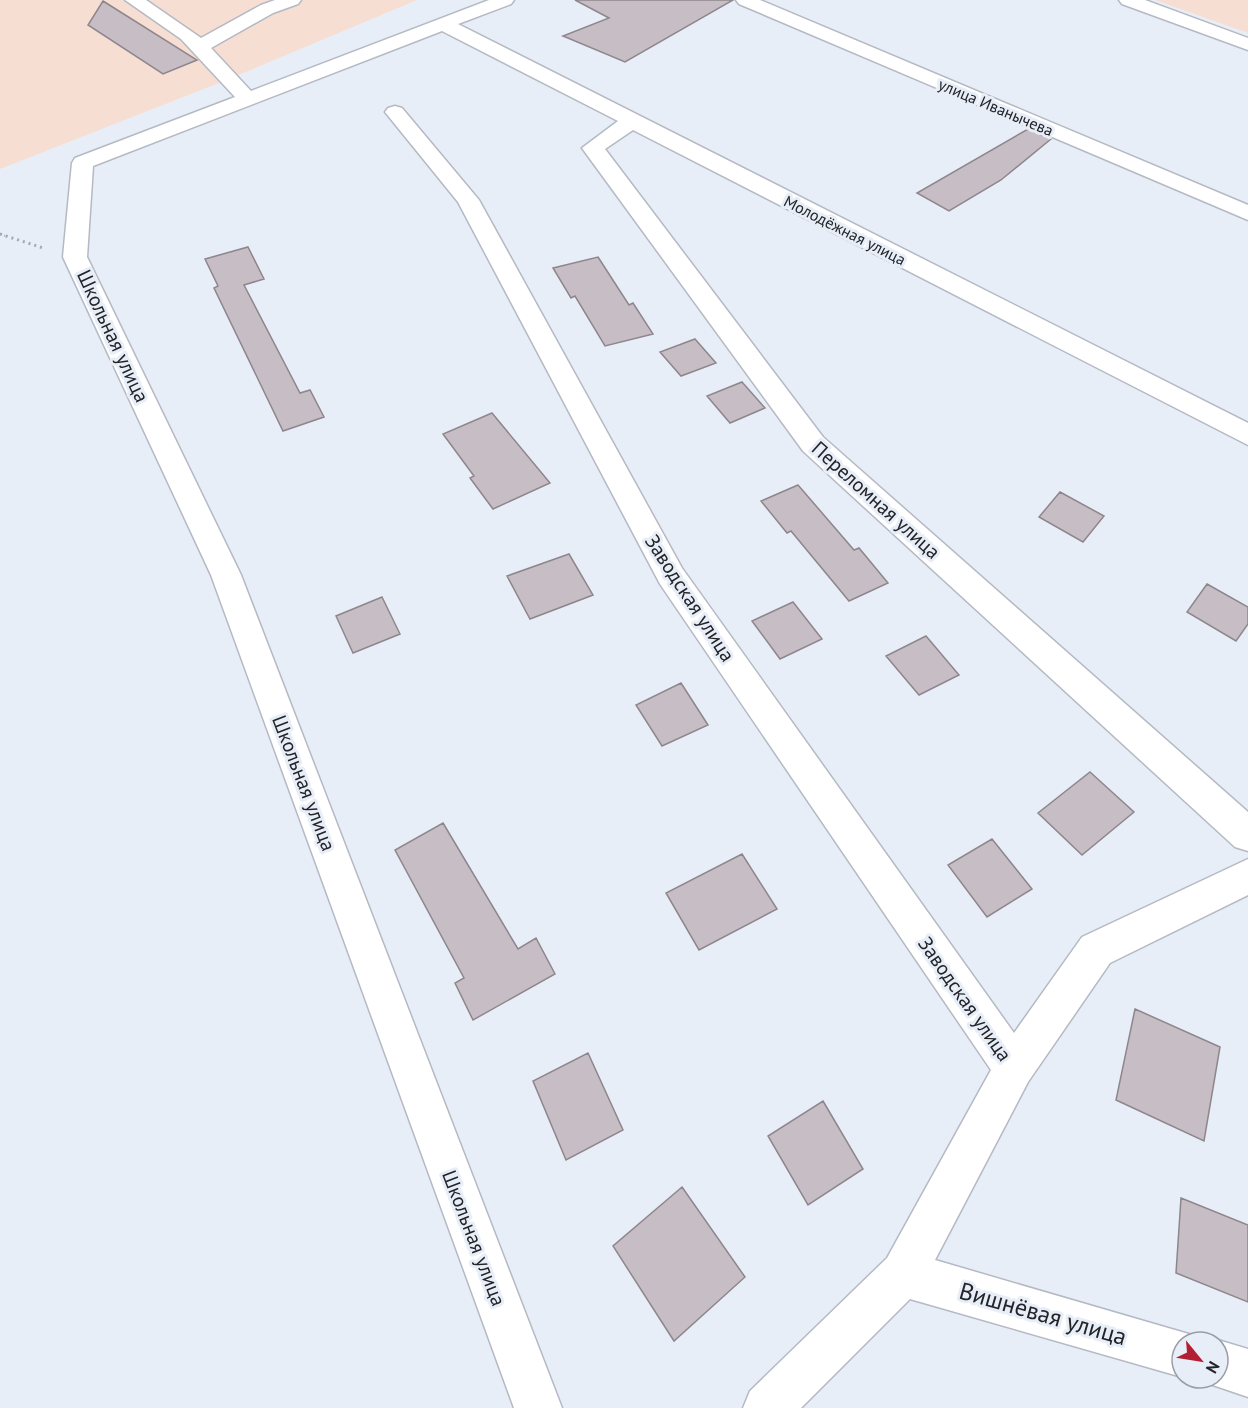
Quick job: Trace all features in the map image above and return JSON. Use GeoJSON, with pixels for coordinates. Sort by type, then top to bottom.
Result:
{"type":"FeatureCollection","features":[{"type":"Feature","properties":{"kind":"street"},"geometry":{"type":"LineString","coordinates":[[134,0],[188,35],[246,98],[505,0]]}},
{"type":"Feature","properties":{"kind":"street"},"geometry":{"type":"LineString","coordinates":[[199,47],[267,9],[292,0]]}},
{"type":"Feature","properties":{"kind":"street","name":"улица Иванычева"},"geometry":{"type":"LineString","coordinates":[[745,0],[1248,213]]}},
{"type":"Feature","properties":{"kind":"street"},"geometry":{"type":"LineString","coordinates":[[1128,0],[1248,44]]}},
{"type":"Feature","properties":{"kind":"street","name":"Молодёжная улица"},"geometry":{"type":"LineString","coordinates":[[443,24],[1248,435]]}},
{"type":"Feature","properties":{"kind":"street","name":"Школьная улица"},"geometry":{"type":"LineString","coordinates":[[246,98],[83,163],[75,257],[226,575],[538,1408]]}},
{"type":"Feature","properties":{"kind":"street","name":"Заводская улица"},"geometry":{"type":"LineString","coordinates":[[396,112],[468,200],[671,576],[1014,1068]]}},
{"type":"Feature","properties":{"kind":"street","name":"Переломная улица"},"geometry":{"type":"LineString","coordinates":[[632,121],[593,148],[813,444],[1248,835]]}},
{"type":"Feature","properties":{"kind":"street"},"geometry":{"type":"LineString","coordinates":[[767,1408],[903,1274],[1014,1068],[1096,950],[1248,876]]}},
{"type":"Feature","properties":{"kind":"street","name":"Вишнёвая улица"},"geometry":{"type":"LineString","coordinates":[[903,1274],[1170,1351]]}},
{"type":"Feature","properties":{"kind":"street"},"geometry":{"type":"LineString","coordinates":[[1230,1368],[1248,1373]]}},
{"type":"Feature","properties":{"kind":"path"},"geometry":{"type":"LineString","coordinates":[[0,234],[75,257]]}},
{"type":"Feature","properties":{"kind":"shaded area"},"geometry":{"type":"Polygon","coordinates":[[[0,0],[417,0],[229,79],[0,169],[0,0]]]}},
{"type":"Feature","properties":{"kind":"shaded area"},"geometry":{"type":"Polygon","coordinates":[[[1155,0],[1248,0],[1248,33],[1155,0]]]}},
{"type":"Feature","properties":{"kind":"building"},"geometry":{"type":"Polygon","coordinates":[[[575,0],[733,0],[625,62],[563,36],[609,18],[575,0]]]}},
{"type":"Feature","properties":{"kind":"building"},"geometry":{"type":"Polygon","coordinates":[[[103,1],[197,60],[163,74],[88,25],[103,1]]]}},
{"type":"Feature","properties":{"kind":"building"},"geometry":{"type":"Polygon","coordinates":[[[1028,129],[1051,139],[1001,180],[949,211],[917,193],[1028,129]]]}},
{"type":"Feature","properties":{"kind":"building"},"geometry":{"type":"Polygon","coordinates":[[[248,247],[264,279],[244,285],[300,393],[310,390],[324,417],[283,431],[214,288],[218,286],[205,259],[248,247]]]}},
{"type":"Feature","properties":{"kind":"building"},"geometry":{"type":"Polygon","coordinates":[[[598,257],[629,305],[633,303],[653,334],[605,346],[575,296],[571,298],[553,268],[598,257]]]}},
{"type":"Feature","properties":{"kind":"building"},"geometry":{"type":"Polygon","coordinates":[[[695,339],[716,363],[681,376],[660,352],[695,339]]]}},
{"type":"Feature","properties":{"kind":"building"},"geometry":{"type":"Polygon","coordinates":[[[742,382],[765,408],[730,423],[707,396],[742,382]]]}},
{"type":"Feature","properties":{"kind":"building"},"geometry":{"type":"Polygon","coordinates":[[[492,413],[550,483],[493,509],[470,478],[474,476],[443,434],[492,413]]]}},
{"type":"Feature","properties":{"kind":"building"},"geometry":{"type":"Polygon","coordinates":[[[798,485],[854,550],[859,548],[888,583],[849,601],[791,531],[787,533],[761,501],[798,485]]]}},
{"type":"Feature","properties":{"kind":"building"},"geometry":{"type":"Polygon","coordinates":[[[1060,492],[1104,516],[1083,542],[1039,517],[1060,492]]]}},
{"type":"Feature","properties":{"kind":"building"},"geometry":{"type":"Polygon","coordinates":[[[569,554],[593,595],[530,619],[507,576],[569,554]]]}},
{"type":"Feature","properties":{"kind":"building"},"geometry":{"type":"Polygon","coordinates":[[[1207,584],[1248,607],[1248,624],[1236,641],[1187,612],[1207,584]]]}},
{"type":"Feature","properties":{"kind":"building"},"geometry":{"type":"Polygon","coordinates":[[[382,597],[400,634],[353,653],[336,616],[382,597]]]}},
{"type":"Feature","properties":{"kind":"building"},"geometry":{"type":"Polygon","coordinates":[[[793,602],[822,639],[780,659],[752,621],[793,602]]]}},
{"type":"Feature","properties":{"kind":"building"},"geometry":{"type":"Polygon","coordinates":[[[926,636],[959,675],[919,695],[886,656],[926,636]]]}},
{"type":"Feature","properties":{"kind":"building"},"geometry":{"type":"Polygon","coordinates":[[[681,683],[708,725],[662,746],[636,705],[681,683]]]}},
{"type":"Feature","properties":{"kind":"building"},"geometry":{"type":"Polygon","coordinates":[[[1090,772],[1134,812],[1082,855],[1038,813],[1090,772]]]}},
{"type":"Feature","properties":{"kind":"building"},"geometry":{"type":"Polygon","coordinates":[[[443,823],[518,949],[536,938],[555,974],[473,1020],[455,983],[464,978],[395,850],[443,823]]]}},
{"type":"Feature","properties":{"kind":"building"},"geometry":{"type":"Polygon","coordinates":[[[992,839],[1032,889],[987,917],[948,865],[992,839]]]}},
{"type":"Feature","properties":{"kind":"building"},"geometry":{"type":"Polygon","coordinates":[[[742,854],[777,909],[699,950],[666,893],[742,854]]]}},
{"type":"Feature","properties":{"kind":"building"},"geometry":{"type":"Polygon","coordinates":[[[1135,1009],[1220,1047],[1204,1141],[1116,1100],[1135,1009]]]}},
{"type":"Feature","properties":{"kind":"building"},"geometry":{"type":"Polygon","coordinates":[[[588,1053],[623,1130],[566,1160],[533,1081],[588,1053]]]}},
{"type":"Feature","properties":{"kind":"building"},"geometry":{"type":"Polygon","coordinates":[[[823,1101],[863,1169],[808,1205],[768,1136],[823,1101]]]}},
{"type":"Feature","properties":{"kind":"building"},"geometry":{"type":"Polygon","coordinates":[[[682,1187],[745,1277],[674,1341],[613,1246],[682,1187]]]}},
{"type":"Feature","properties":{"kind":"building"},"geometry":{"type":"Polygon","coordinates":[[[1181,1198],[1248,1225],[1248,1302],[1176,1273],[1181,1198]]]}}]}
